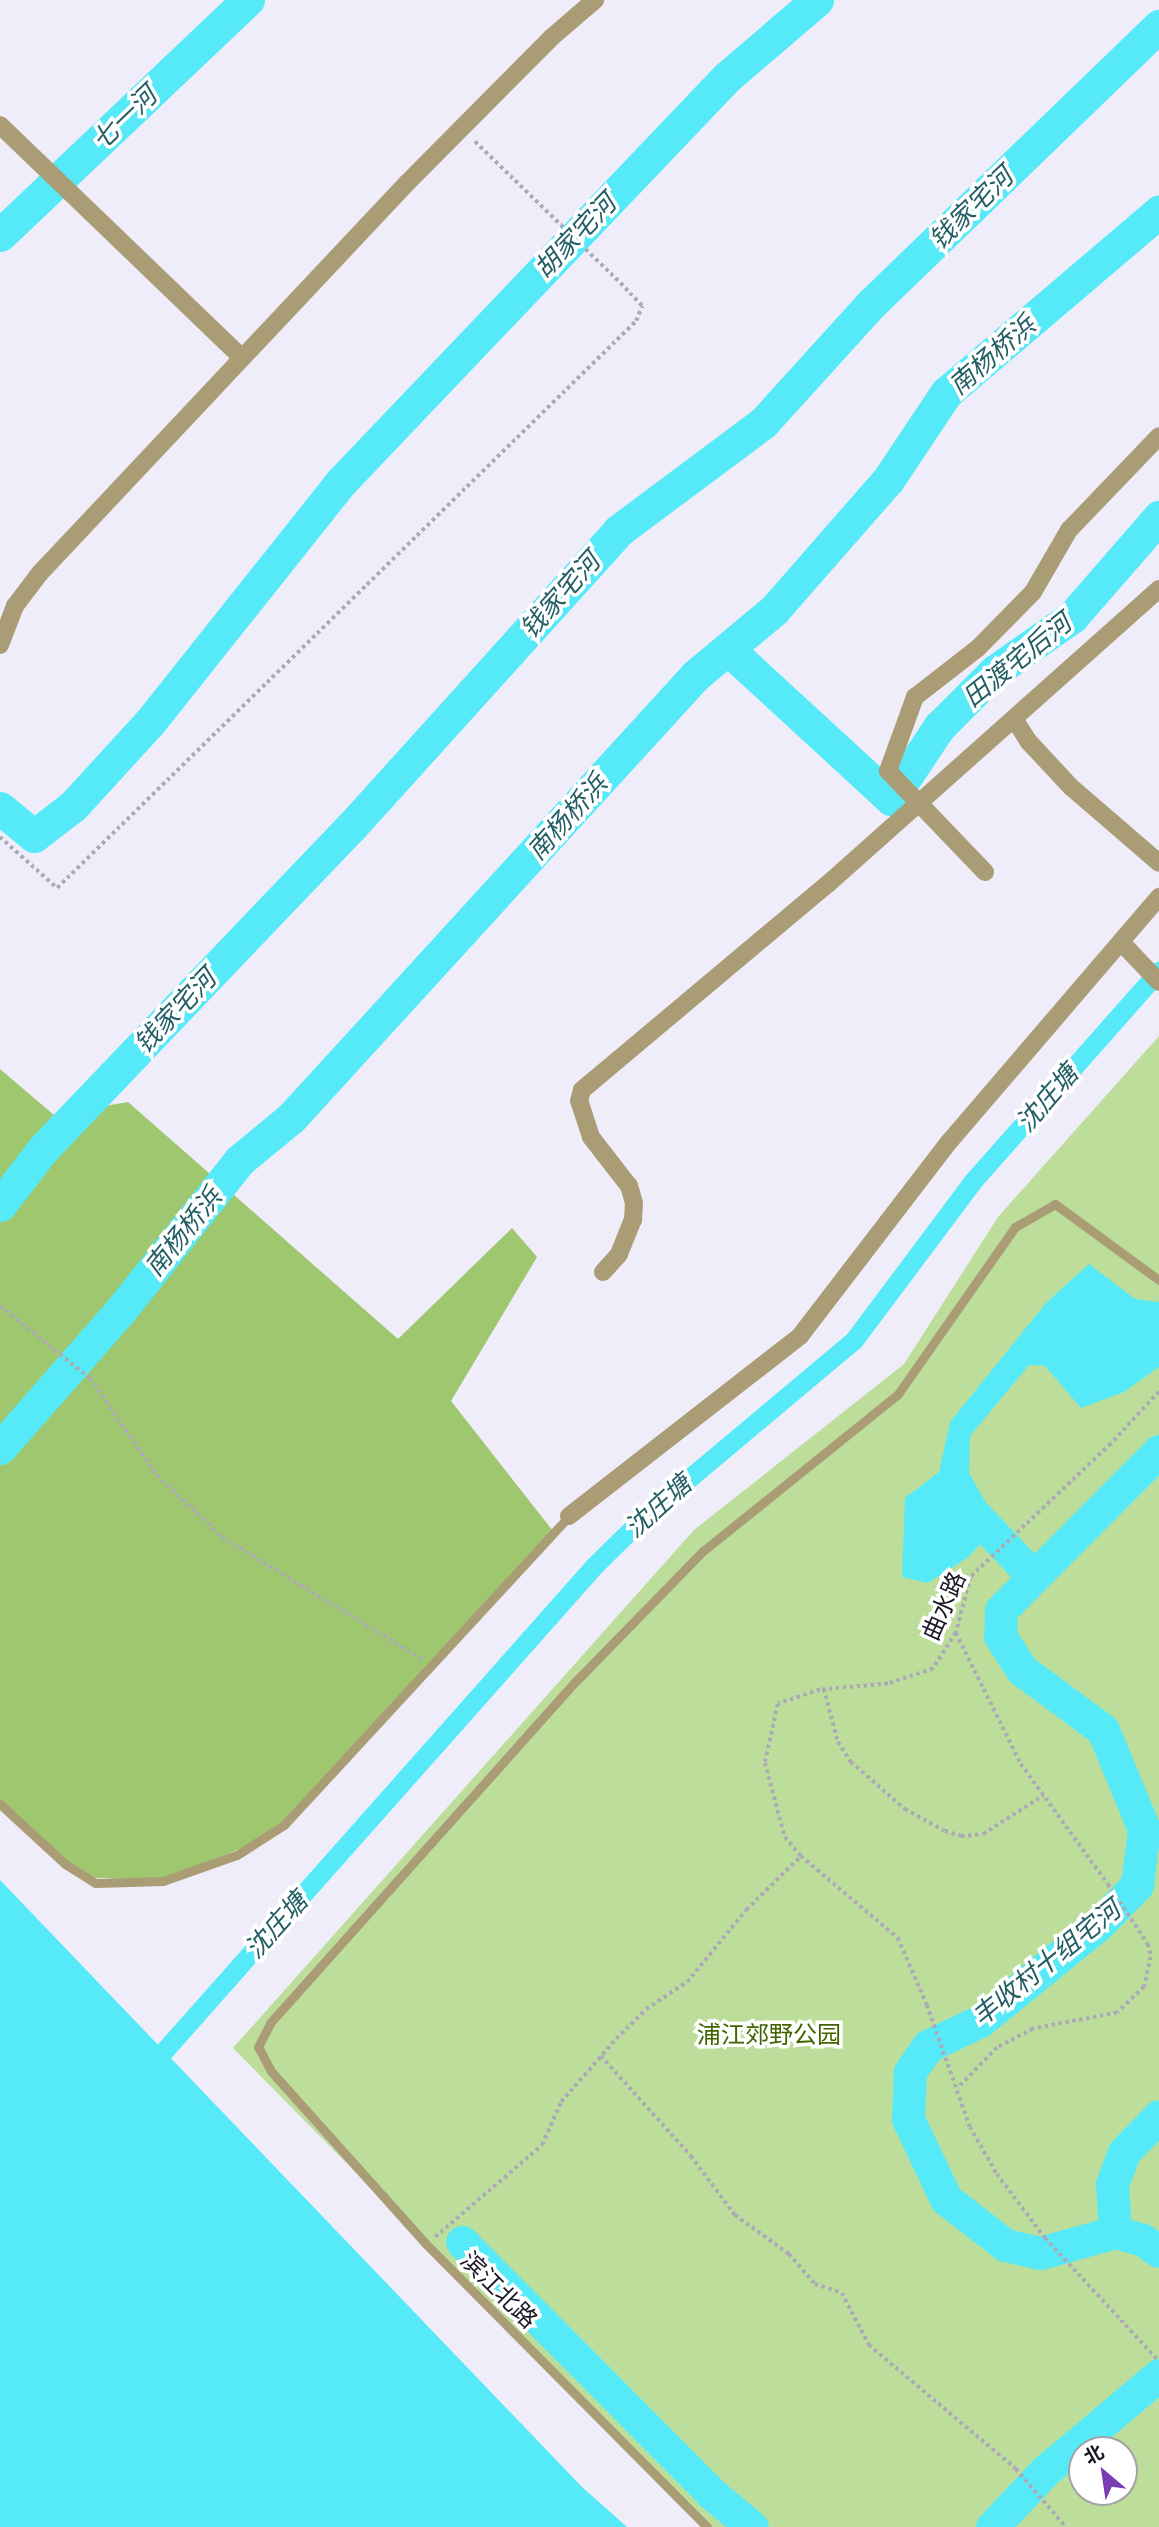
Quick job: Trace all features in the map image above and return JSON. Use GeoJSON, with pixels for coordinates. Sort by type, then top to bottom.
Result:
{"type":"FeatureCollection","features":[{"type":"Feature","properties":{"kind":"street"},"geometry":{"type":"LineString","coordinates":[[0,645],[15,606],[40,573],[241,357],[461,129],[595,0]]}},
{"type":"Feature","properties":{"kind":"street"},"geometry":{"type":"LineString","coordinates":[[0,125],[71,198],[241,357]]}},
{"type":"Feature","properties":{"kind":"street"},"geometry":{"type":"LineString","coordinates":[[985,872],[888,771],[915,698],[978,648],[1033,592],[1069,530],[1159,436]]}},
{"type":"Feature","properties":{"kind":"street"},"geometry":{"type":"LineString","coordinates":[[603,1272],[619,1254],[633,1220],[634,1203],[629,1186],[591,1137],[579,1101],[582,1090],[915,801],[1016,720],[1159,589]]}},
{"type":"Feature","properties":{"kind":"street"},"geometry":{"type":"LineString","coordinates":[[1016,720],[1029,742],[1071,787],[1159,863]]}},
{"type":"Feature","properties":{"kind":"street"},"geometry":{"type":"LineString","coordinates":[[569,1516],[800,1336],[948,1142],[1124,944],[1159,897]]}},
{"type":"Feature","properties":{"kind":"street"},"geometry":{"type":"LineString","coordinates":[[1124,944],[1159,982]]}},
{"type":"Feature","properties":{"kind":"lane","name":"滨江北路"},"geometry":{"type":"LineString","coordinates":[[707,2527],[426,2244],[271,2071],[258,2047],[270,2023],[577,1681],[703,1551],[898,1394],[1015,1227],[1055,1203],[1159,1280]]}},
{"type":"Feature","properties":{"kind":"lane"},"geometry":{"type":"LineString","coordinates":[[0,1804],[65,1864],[96,1883],[139,1885],[193,1874],[237,1855],[284,1825],[569,1516]]}},
{"type":"Feature","properties":{"kind":"path"},"geometry":{"type":"LineString","coordinates":[[0,837],[57,888],[636,321],[642,306],[461,129]]}},
{"type":"Feature","properties":{"kind":"path"},"geometry":{"type":"LineString","coordinates":[[0,1306],[90,1378],[157,1475],[222,1537],[430,1664]]}},
{"type":"Feature","properties":{"kind":"path","name":"曲水路"},"geometry":{"type":"LineString","coordinates":[[801,1856],[785,1837],[765,1763],[778,1704],[824,1689],[888,1684],[933,1669],[956,1633],[971,1577],[1022,1530],[1158,1393]]}},
{"type":"Feature","properties":{"kind":"path"},"geometry":{"type":"LineString","coordinates":[[956,1633],[1002,1732],[1108,1884],[1137,1928],[1151,1956],[1144,1987],[1117,2013],[1033,2029],[997,2048],[958,2088]]}},
{"type":"Feature","properties":{"kind":"path"},"geometry":{"type":"LineString","coordinates":[[824,1689],[835,1732],[851,1762],[905,1809],[945,1831],[961,1836],[983,1834],[1044,1795]]}},
{"type":"Feature","properties":{"kind":"path"},"geometry":{"type":"LineString","coordinates":[[426,2244],[541,2146],[561,2102],[601,2056],[646,2009],[687,1982],[746,1910],[801,1856],[898,1938],[927,2005],[943,2061],[958,2088],[970,2127],[997,2174],[1045,2238],[1157,2359]]}},
{"type":"Feature","properties":{"kind":"path"},"geometry":{"type":"LineString","coordinates":[[601,2056],[691,2156],[735,2215],[789,2254],[815,2284],[842,2293],[869,2345],[1016,2469],[1066,2527]]}},
{"type":"Feature","properties":{"kind":"green space","name":"浦江郊野公园"},"geometry":{"type":"Polygon","coordinates":[[[1159,1036],[1159,2527],[705,2527],[233,2048],[694,1530],[904,1364],[998,1217],[1159,1036]]]}},
{"type":"Feature","properties":{"kind":"green space"},"geometry":{"type":"Polygon","coordinates":[[[0,1069],[54,1115],[128,1102],[398,1339],[512,1228],[537,1257],[451,1401],[553,1531],[270,1836],[163,1881],[82,1877],[0,1802],[0,1069]]]}},
{"type":"Feature","properties":{"kind":"water"},"geometry":{"type":"Polygon","coordinates":[[[1089,1264],[1135,1299],[1159,1302],[1159,1367],[1124,1392],[1081,1408],[1045,1366],[1029,1365],[970,1436],[969,1473],[999,1526],[967,1558],[928,1583],[902,1577],[905,1498],[939,1472],[950,1422],[1046,1303],[1089,1264]]]}},
{"type":"Feature","properties":{"kind":"water"},"geometry":{"type":"Polygon","coordinates":[[[0,1880],[582,2487],[627,2527],[0,2527],[0,1880]]]}},
{"type":"Feature","properties":{"kind":"waterway","name":"七一河"},"geometry":{"type":"LineString","coordinates":[[0,235],[248,0]]}},
{"type":"Feature","properties":{"kind":"waterway","name":"胡家宅河"},"geometry":{"type":"LineString","coordinates":[[0,808],[34,836],[73,806],[150,722],[341,482],[726,78],[817,0]]}},
{"type":"Feature","properties":{"kind":"waterway","name":"钱家宅河"},"geometry":{"type":"LineString","coordinates":[[0,1205],[43,1149],[351,827],[618,531],[763,423],[872,303],[1159,26]]}},
{"type":"Feature","properties":{"kind":"waterway","name":"南杨桥浜"},"geometry":{"type":"LineString","coordinates":[[0,1448],[121,1310],[240,1160],[291,1118],[696,675],[774,610],[888,480],[946,393],[1159,212]]}},
{"type":"Feature","properties":{"kind":"waterway","name":"田渡宅后河"},"geometry":{"type":"LineString","coordinates":[[728,649],[891,799],[939,727],[995,671],[1072,617],[1159,517]]}},
{"type":"Feature","properties":{"kind":"waterway","name":"沈庄塘"},"geometry":{"type":"LineString","coordinates":[[164,2051],[594,1566],[649,1512],[854,1340],[972,1182],[1159,971]]}},
{"type":"Feature","properties":{"kind":"waterway","name":"丰收村十组宅河"},"geometry":{"type":"LineString","coordinates":[[1159,1451],[1001,1610],[1000,1636],[1022,1670],[1103,1730],[1144,1829],[1137,1885],[1099,1924],[980,2021],[928,2046],[910,2072],[908,2119],[946,2199],[1005,2245],[1040,2253],[1115,2232],[1143,2240],[1159,2251]]}},
{"type":"Feature","properties":{"kind":"waterway"},"geometry":{"type":"LineString","coordinates":[[962,1501],[1032,1575]]}},
{"type":"Feature","properties":{"kind":"waterway"},"geometry":{"type":"LineString","coordinates":[[1115,2232],[1112,2184],[1124,2152],[1159,2116]]}},
{"type":"Feature","properties":{"kind":"waterway"},"geometry":{"type":"LineString","coordinates":[[462,2242],[711,2493],[752,2527]]}},
{"type":"Feature","properties":{"kind":"waterway"},"geometry":{"type":"LineString","coordinates":[[992,2527],[1045,2471],[1159,2375]]}}]}
